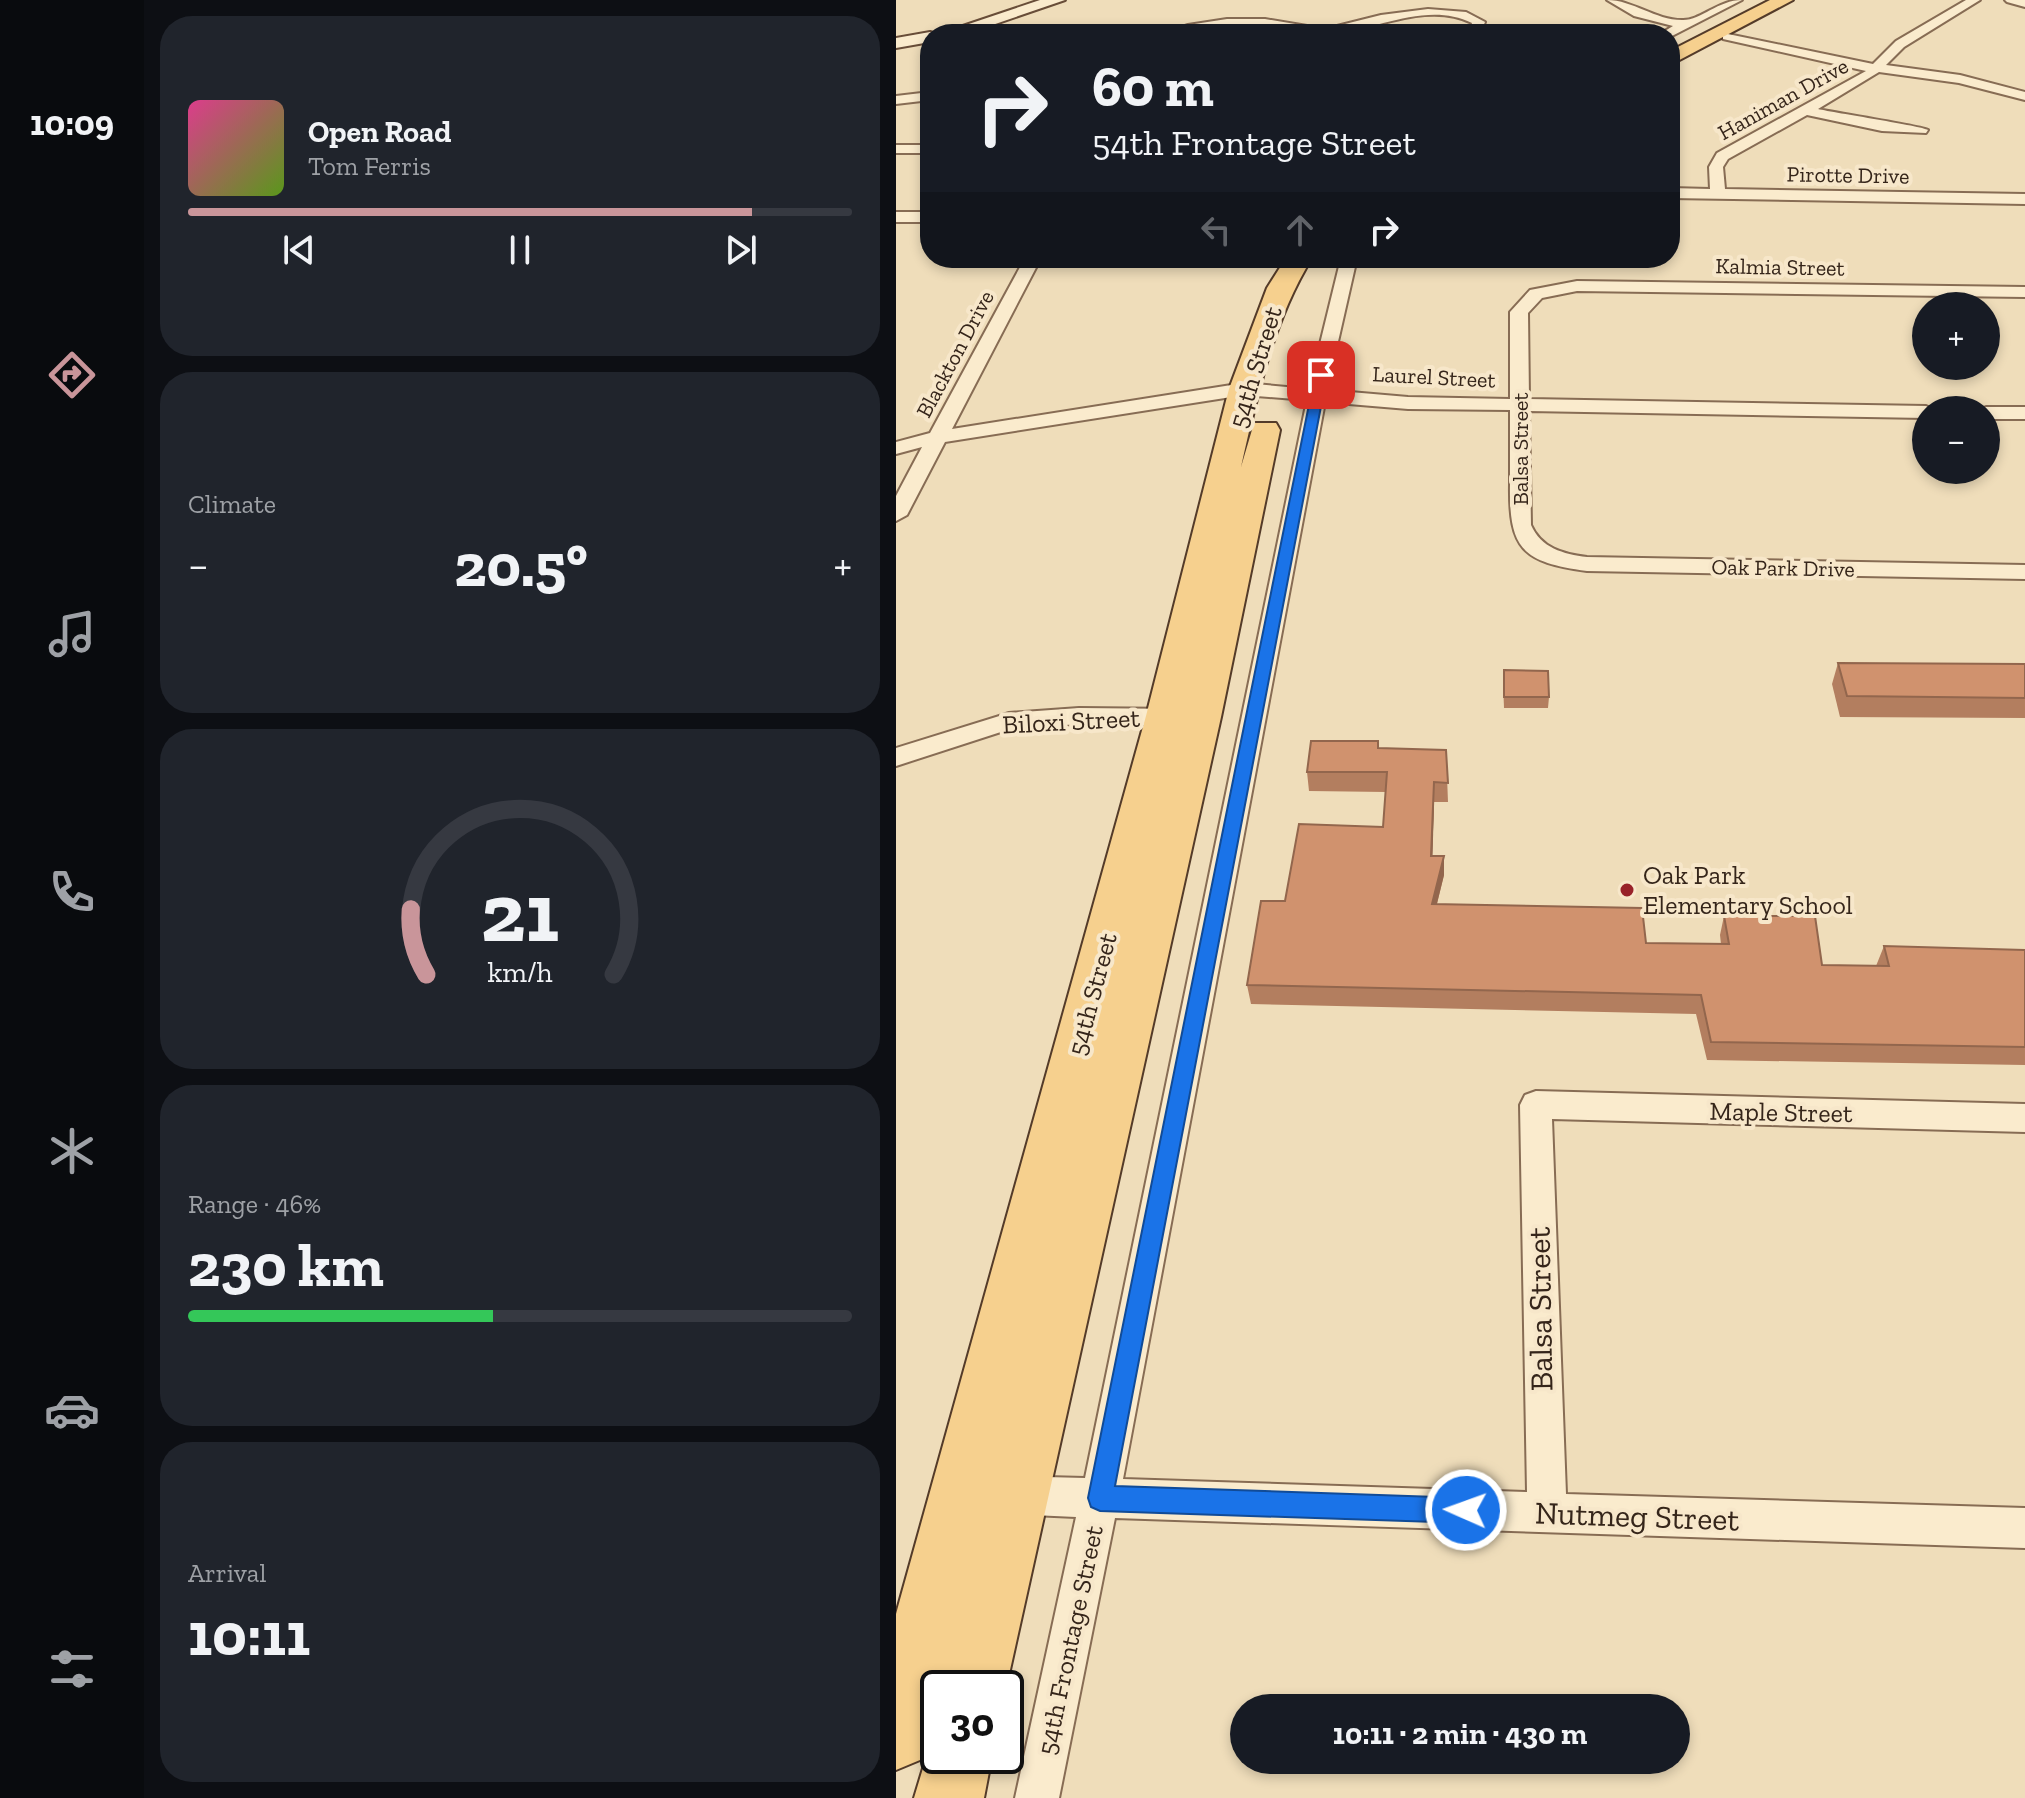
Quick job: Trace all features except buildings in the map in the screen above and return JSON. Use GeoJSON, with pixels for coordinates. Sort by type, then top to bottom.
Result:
{"type":"FeatureCollection","features":[{"type":"Feature","properties":{"kind":"main road"},"geometry":{"type":"LineString","coordinates":[[1680,40],[1759,0]]}},
{"type":"Feature","properties":{"kind":"main road"},"geometry":{"type":"LineString","coordinates":[[1680,54],[1784,0]]}},
{"type":"Feature","properties":{"kind":"main road","name":"54th Street"},"geometry":{"type":"LineString","coordinates":[[896,1736],[988,1494],[1184,717],[1280,288],[1293,268]]}},
{"type":"Feature","properties":{"kind":"main road","name":"54th Street"},"geometry":{"type":"LineString","coordinates":[[1259,389],[1301,291],[1316,268]]}},
{"type":"Feature","properties":{"kind":"main road","name":"54th Street"},"geometry":{"type":"LineString","coordinates":[[974,1670],[988,1494]]}},
{"type":"Feature","properties":{"kind":"main road"},"geometry":{"type":"LineString","coordinates":[[949,1798],[954,1774]]}},
{"type":"Feature","properties":{"kind":"street"},"geometry":{"type":"LineString","coordinates":[[980,24],[1057,0]]}},
{"type":"Feature","properties":{"kind":"street"},"geometry":{"type":"LineString","coordinates":[[1613,0],[1638,13],[1685,25]]}},
{"type":"Feature","properties":{"kind":"street"},"geometry":{"type":"LineString","coordinates":[[1680,27],[1736,0]]}},
{"type":"Feature","properties":{"kind":"street","name":"Haniman Drive"},"geometry":{"type":"LineString","coordinates":[[1718,195],[1716,167],[1722,156],[1879,68],[1900,44],[1974,0]]}},
{"type":"Feature","properties":{"kind":"street"},"geometry":{"type":"LineString","coordinates":[[2011,0],[2025,3]]}},
{"type":"Feature","properties":{"kind":"street"},"geometry":{"type":"LineString","coordinates":[[1348,24],[1399,5],[1452,1],[1474,12],[1478,24]]}},
{"type":"Feature","properties":{"kind":"street"},"geometry":{"type":"LineString","coordinates":[[1205,24],[1245,20],[1289,24]]}},
{"type":"Feature","properties":{"kind":"street"},"geometry":{"type":"LineString","coordinates":[[1727,36],[1853,65],[1960,79],[2025,96]]}},
{"type":"Feature","properties":{"kind":"street"},"geometry":{"type":"LineString","coordinates":[[896,43],[920,39]]}},
{"type":"Feature","properties":{"kind":"street"},"geometry":{"type":"LineString","coordinates":[[896,100],[920,97]]}},
{"type":"Feature","properties":{"kind":"street"},"geometry":{"type":"LineString","coordinates":[[1802,110],[1882,127],[1921,130]]}},
{"type":"Feature","properties":{"kind":"street"},"geometry":{"type":"LineString","coordinates":[[896,149],[920,149]]}},
{"type":"Feature","properties":{"kind":"street","name":"Pirotte Drive"},"geometry":{"type":"LineString","coordinates":[[1680,193],[2025,199]]}},
{"type":"Feature","properties":{"kind":"street"},"geometry":{"type":"LineString","coordinates":[[896,217],[920,217]]}},
{"type":"Feature","properties":{"kind":"street","name":"Blackton Drive"},"geometry":{"type":"LineString","coordinates":[[896,515],[1028,268]]}},
{"type":"Feature","properties":{"kind":"street","name":"54th Frontage Street"},"geometry":{"type":"LineString","coordinates":[[1037,1798],[1100,1498],[1317,393],[1347,268]]}},
{"type":"Feature","properties":{"kind":"street","name":"Kalmia Street"},"geometry":{"type":"LineString","coordinates":[[1536,294],[1577,286],[2025,292]]}},
{"type":"Feature","properties":{"kind":"street","name":"Balsa Street"},"geometry":{"type":"LineString","coordinates":[[1536,294],[1519,312],[1520,525],[1527,540],[1543,553]]}},
{"type":"Feature","properties":{"kind":"street","name":"Laurel Street"},"geometry":{"type":"LineString","coordinates":[[896,448],[937,437],[1259,389],[1408,403],[1912,412]]}},
{"type":"Feature","properties":{"kind":"street"},"geometry":{"type":"LineString","coordinates":[[2000,413],[2025,413]]}},
{"type":"Feature","properties":{"kind":"street","name":"Oak Park Drive"},"geometry":{"type":"LineString","coordinates":[[1543,553],[1587,564],[2025,572]]}},
{"type":"Feature","properties":{"kind":"street","name":"Biloxi Street"},"geometry":{"type":"LineString","coordinates":[[896,757],[1009,721],[1079,716],[1184,717]]}},
{"type":"Feature","properties":{"kind":"street","name":"Balsa Street"},"geometry":{"type":"LineString","coordinates":[[1536,1105],[1547,1513]]}},
{"type":"Feature","properties":{"kind":"street","name":"Maple Street"},"geometry":{"type":"LineString","coordinates":[[1536,1105],[2025,1118]]}},
{"type":"Feature","properties":{"kind":"street","name":"Nutmeg Street"},"geometry":{"type":"LineString","coordinates":[[988,1494],[2025,1528]]}},
{"type":"Feature","properties":{"kind":"place","name":"Oak Park Elementary School"},"geometry":{"type":"Point","coordinates":[1627,890]}},
{"type":"Feature","properties":{"kind":"route"},"geometry":{"type":"LineString","coordinates":[[1321,375],[1100,1498],[1466,1510]]}}]}
